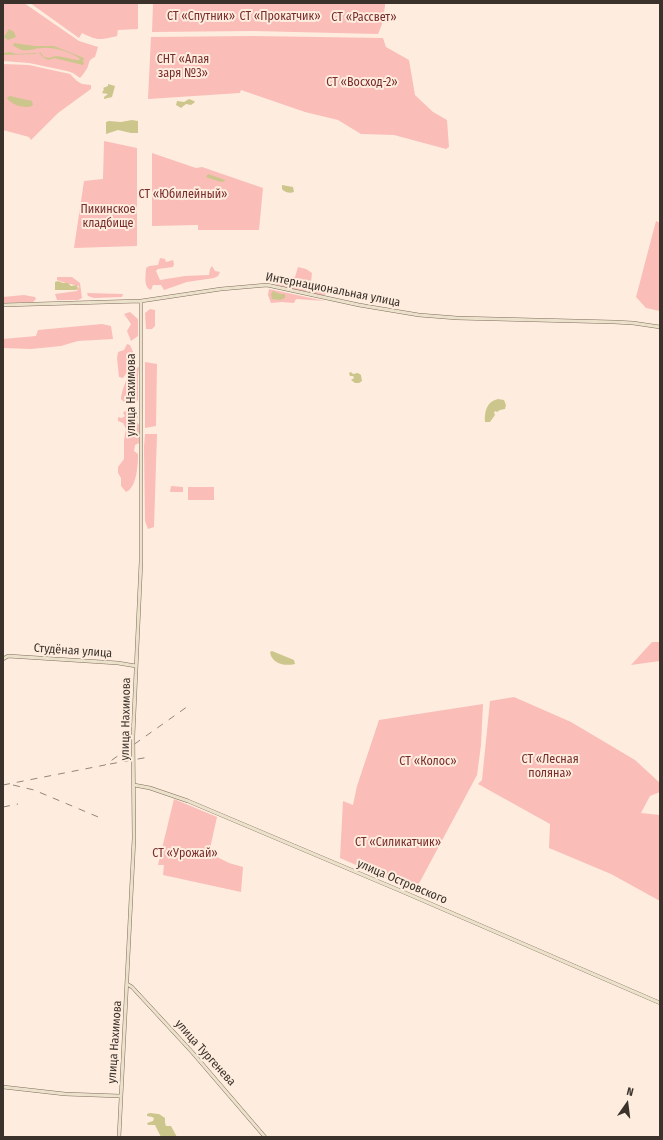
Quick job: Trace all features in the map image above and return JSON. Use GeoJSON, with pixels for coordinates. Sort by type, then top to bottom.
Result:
{"type":"FeatureCollection","features":[{"type":"Feature","properties":{"kind":"main road","name":"Интернациональная улица"},"geometry":{"type":"LineString","coordinates":[[3,305],[141,301],[237,287],[267,285],[359,306],[419,315],[457,318],[619,322],[660,327]]}},
{"type":"Feature","properties":{"kind":"main road","name":"улица Нахимова"},"geometry":{"type":"LineString","coordinates":[[119,1137],[134,838],[133,736],[141,556],[141,301]]}},
{"type":"Feature","properties":{"kind":"main road","name":"Студёная улица"},"geometry":{"type":"LineString","coordinates":[[3,659],[8,656],[118,663],[136,666]]}},
{"type":"Feature","properties":{"kind":"main road","name":"улица Островского"},"geometry":{"type":"LineString","coordinates":[[134,785],[150,788],[188,801],[402,891],[660,1003]]}},
{"type":"Feature","properties":{"kind":"main road","name":"улица Тургенева"},"geometry":{"type":"LineString","coordinates":[[127,984],[132,987],[169,1026],[265,1137]]}},
{"type":"Feature","properties":{"kind":"main road"},"geometry":{"type":"LineString","coordinates":[[3,1087],[65,1094],[120,1096]]}},
{"type":"Feature","properties":{"kind":"green space"},"geometry":{"type":"Polygon","coordinates":[[[3,3],[24,3],[79,41],[98,47],[95,57],[92,58],[80,78],[67,71],[29,63],[3,61],[3,3]]]}},
{"type":"Feature","properties":{"kind":"green space"},"geometry":{"type":"Polygon","coordinates":[[[30,3],[138,3],[138,29],[118,30],[117,36],[99,39],[82,33],[79,38],[30,3]]]}},
{"type":"Feature","properties":{"kind":"green space"},"geometry":{"type":"Polygon","coordinates":[[[153,3],[385,3],[385,6],[382,24],[378,34],[253,31],[152,32],[153,3]]]}},
{"type":"Feature","properties":{"kind":"green space","name":"СТ «Восход-2»"},"geometry":{"type":"Polygon","coordinates":[[[252,36],[383,38],[386,47],[409,60],[415,95],[433,112],[447,120],[449,147],[446,149],[394,135],[361,134],[338,120],[305,112],[241,90],[240,93],[148,99],[151,37],[252,36]]]}},
{"type":"Feature","properties":{"kind":"green space"},"geometry":{"type":"Polygon","coordinates":[[[3,64],[29,65],[70,74],[82,84],[91,85],[91,89],[58,113],[31,140],[29,137],[3,130],[3,64]]]}},
{"type":"Feature","properties":{"kind":"green space","name":"Пикинское кладбище"},"geometry":{"type":"Polygon","coordinates":[[[104,141],[137,148],[137,246],[74,248],[84,181],[103,179],[104,141]]]}},
{"type":"Feature","properties":{"kind":"green space","name":"СТ «Юбилейный»"},"geometry":{"type":"Polygon","coordinates":[[[152,153],[196,168],[202,167],[263,188],[259,230],[198,230],[198,225],[152,226],[152,153]]]}},
{"type":"Feature","properties":{"kind":"green space"},"geometry":{"type":"Polygon","coordinates":[[[656,221],[660,223],[660,311],[646,308],[636,297],[656,221]]]}},
{"type":"Feature","properties":{"kind":"green space"},"geometry":{"type":"Polygon","coordinates":[[[160,258],[165,259],[166,262],[173,260],[174,264],[173,267],[158,269],[156,271],[160,280],[185,276],[209,275],[212,266],[215,271],[220,272],[218,276],[214,278],[187,282],[164,290],[161,285],[153,285],[151,290],[146,284],[146,268],[149,266],[158,265],[160,258]]]}},
{"type":"Feature","properties":{"kind":"green space"},"geometry":{"type":"Polygon","coordinates":[[[298,267],[306,269],[312,273],[311,282],[305,293],[274,284],[278,277],[295,277],[298,267]]]}},
{"type":"Feature","properties":{"kind":"green space"},"geometry":{"type":"Polygon","coordinates":[[[57,277],[72,277],[80,283],[82,298],[78,300],[57,300],[55,294],[77,291],[79,286],[57,280],[57,277]]]}},
{"type":"Feature","properties":{"kind":"green space"},"geometry":{"type":"Polygon","coordinates":[[[323,285],[324,290],[328,293],[322,296],[308,293],[311,286],[323,285]]]}},
{"type":"Feature","properties":{"kind":"green space"},"geometry":{"type":"Polygon","coordinates":[[[269,289],[325,301],[296,299],[294,303],[271,303],[268,295],[269,289]]]}},
{"type":"Feature","properties":{"kind":"green space"},"geometry":{"type":"Polygon","coordinates":[[[87,293],[123,294],[122,297],[94,298],[88,296],[87,293]]]}},
{"type":"Feature","properties":{"kind":"green space"},"geometry":{"type":"Polygon","coordinates":[[[24,295],[35,297],[36,299],[33,302],[3,303],[3,297],[24,295]]]}},
{"type":"Feature","properties":{"kind":"green space"},"geometry":{"type":"Polygon","coordinates":[[[150,309],[155,310],[155,326],[152,329],[146,329],[145,313],[150,309]]]}},
{"type":"Feature","properties":{"kind":"green space"},"geometry":{"type":"Polygon","coordinates":[[[130,312],[138,319],[138,336],[131,341],[127,331],[131,324],[124,314],[130,312]]]}},
{"type":"Feature","properties":{"kind":"green space"},"geometry":{"type":"Polygon","coordinates":[[[102,324],[111,326],[113,339],[78,341],[61,346],[31,349],[3,348],[3,339],[36,336],[38,330],[102,324]]]}},
{"type":"Feature","properties":{"kind":"green space"},"geometry":{"type":"Polygon","coordinates":[[[127,344],[130,345],[134,354],[123,378],[119,377],[117,358],[118,352],[124,350],[127,344]]]}},
{"type":"Feature","properties":{"kind":"green space"},"geometry":{"type":"Polygon","coordinates":[[[145,362],[157,364],[156,426],[145,428],[145,362]]]}},
{"type":"Feature","properties":{"kind":"green space"},"geometry":{"type":"Polygon","coordinates":[[[138,367],[138,400],[136,403],[126,403],[121,399],[124,386],[130,374],[138,367]]]}},
{"type":"Feature","properties":{"kind":"green space"},"geometry":{"type":"Polygon","coordinates":[[[125,411],[129,412],[131,416],[136,415],[138,417],[136,421],[139,425],[139,443],[135,445],[134,451],[138,454],[135,481],[130,490],[126,492],[121,486],[121,478],[118,473],[118,467],[124,459],[124,440],[126,429],[123,423],[118,421],[118,417],[122,418],[125,416],[123,413],[125,411]]]}},
{"type":"Feature","properties":{"kind":"green space"},"geometry":{"type":"Polygon","coordinates":[[[145,434],[157,434],[154,527],[148,529],[145,521],[145,434]]]}},
{"type":"Feature","properties":{"kind":"green space"},"geometry":{"type":"Polygon","coordinates":[[[171,486],[183,487],[183,492],[170,492],[171,486]]]}},
{"type":"Feature","properties":{"kind":"green space"},"geometry":{"type":"Polygon","coordinates":[[[188,487],[214,487],[214,500],[188,500],[188,487]]]}},
{"type":"Feature","properties":{"kind":"green space"},"geometry":{"type":"Polygon","coordinates":[[[652,642],[660,642],[660,661],[631,665],[652,642]]]}},
{"type":"Feature","properties":{"kind":"green space","name":"СТ «Лесная поляна»"},"geometry":{"type":"Polygon","coordinates":[[[514,697],[571,722],[635,760],[660,783],[660,792],[650,796],[641,813],[660,815],[660,901],[611,874],[549,848],[550,824],[478,784],[482,780],[490,701],[514,697]]]}},
{"type":"Feature","properties":{"kind":"green space"},"geometry":{"type":"Polygon","coordinates":[[[483,704],[481,745],[477,775],[415,891],[340,858],[343,801],[353,805],[357,786],[379,720],[483,704]]]}},
{"type":"Feature","properties":{"kind":"green space","name":"СТ «Урожай»"},"geometry":{"type":"Polygon","coordinates":[[[174,799],[217,817],[209,853],[229,863],[243,867],[241,892],[163,875],[164,865],[158,865],[174,799]]]}},
{"type":"Feature","properties":{"kind":"shaded area"},"geometry":{"type":"Polygon","coordinates":[[[9,29],[14,32],[16,37],[8,40],[4,37],[9,29]]]}},
{"type":"Feature","properties":{"kind":"shaded area"},"geometry":{"type":"Polygon","coordinates":[[[14,43],[35,46],[54,46],[84,58],[84,64],[54,58],[47,59],[44,58],[39,53],[40,52],[44,57],[50,58],[57,56],[80,60],[79,58],[62,50],[39,48],[21,50],[13,45],[14,43]]]}},
{"type":"Feature","properties":{"kind":"shaded area"},"geometry":{"type":"Polygon","coordinates":[[[10,52],[17,54],[37,53],[3,55],[3,53],[10,52]]]}},
{"type":"Feature","properties":{"kind":"shaded area"},"geometry":{"type":"Polygon","coordinates":[[[108,84],[115,86],[112,97],[104,99],[104,97],[108,94],[102,93],[103,88],[108,86],[108,84]]]}},
{"type":"Feature","properties":{"kind":"shaded area"},"geometry":{"type":"Polygon","coordinates":[[[10,96],[32,101],[33,105],[23,107],[15,105],[7,98],[10,96]]]}},
{"type":"Feature","properties":{"kind":"shaded area"},"geometry":{"type":"Polygon","coordinates":[[[189,99],[195,102],[191,105],[186,104],[181,108],[176,105],[177,101],[184,102],[189,99]]]}},
{"type":"Feature","properties":{"kind":"shaded area"},"geometry":{"type":"Polygon","coordinates":[[[138,121],[138,133],[118,130],[106,134],[106,122],[138,121]]]}},
{"type":"Feature","properties":{"kind":"shaded area"},"geometry":{"type":"Polygon","coordinates":[[[208,174],[225,181],[221,182],[206,177],[208,174]]]}},
{"type":"Feature","properties":{"kind":"shaded area"},"geometry":{"type":"Polygon","coordinates":[[[282,185],[293,187],[294,192],[289,193],[284,191],[282,189],[282,185]]]}},
{"type":"Feature","properties":{"kind":"shaded area"},"geometry":{"type":"Polygon","coordinates":[[[58,281],[68,283],[71,286],[77,285],[78,289],[55,290],[55,282],[58,281]]]}},
{"type":"Feature","properties":{"kind":"shaded area"},"geometry":{"type":"Polygon","coordinates":[[[273,291],[280,294],[285,294],[285,298],[280,300],[272,299],[271,294],[273,291]]]}},
{"type":"Feature","properties":{"kind":"shaded area"},"geometry":{"type":"Polygon","coordinates":[[[351,372],[353,374],[358,373],[361,375],[362,381],[355,383],[351,380],[354,378],[353,376],[350,376],[349,373],[351,372]]]}},
{"type":"Feature","properties":{"kind":"shaded area"},"geometry":{"type":"Polygon","coordinates":[[[498,399],[504,400],[506,405],[505,409],[497,412],[495,411],[495,415],[490,422],[485,422],[487,408],[491,402],[498,399]]]}},
{"type":"Feature","properties":{"kind":"shaded area"},"geometry":{"type":"Polygon","coordinates":[[[272,651],[294,660],[295,664],[285,665],[278,663],[271,656],[270,652],[272,651]]]}},
{"type":"Feature","properties":{"kind":"shaded area"},"geometry":{"type":"Polygon","coordinates":[[[147,1114],[159,1114],[165,1118],[166,1126],[171,1126],[177,1137],[161,1137],[155,1125],[148,1125],[147,1123],[153,1121],[154,1118],[147,1116],[147,1114]]]}},
{"type":"Feature","properties":{"kind":"railway"},"geometry":{"type":"LineString","coordinates":[[3,785],[105,765],[191,704]]}},
{"type":"Feature","properties":{"kind":"railway"},"geometry":{"type":"LineString","coordinates":[[110,764],[149,757]]}},
{"type":"Feature","properties":{"kind":"railway"},"geometry":{"type":"LineString","coordinates":[[13,785],[34,790],[103,819]]}},
{"type":"Feature","properties":{"kind":"railway"},"geometry":{"type":"LineString","coordinates":[[3,807],[18,804]]}},
{"type":"Feature","properties":{"kind":"park label","name":"СТ «Спутник»"},"geometry":{"type":"Point","coordinates":[201,17]}},
{"type":"Feature","properties":{"kind":"park label","name":"СТ «Прокатчик»"},"geometry":{"type":"Point","coordinates":[280,17]}},
{"type":"Feature","properties":{"kind":"park label","name":"СТ «Рассвет»"},"geometry":{"type":"Point","coordinates":[364,18]}},
{"type":"Feature","properties":{"kind":"park label","name":"СНТ «Алая заря №3»"},"geometry":{"type":"Point","coordinates":[183,67]}},
{"type":"Feature","properties":{"kind":"park label","name":"СТ «Колос»"},"geometry":{"type":"Point","coordinates":[428,762]}},
{"type":"Feature","properties":{"kind":"park label","name":"СТ «Силикатчик»"},"geometry":{"type":"Point","coordinates":[398,843]}}]}
